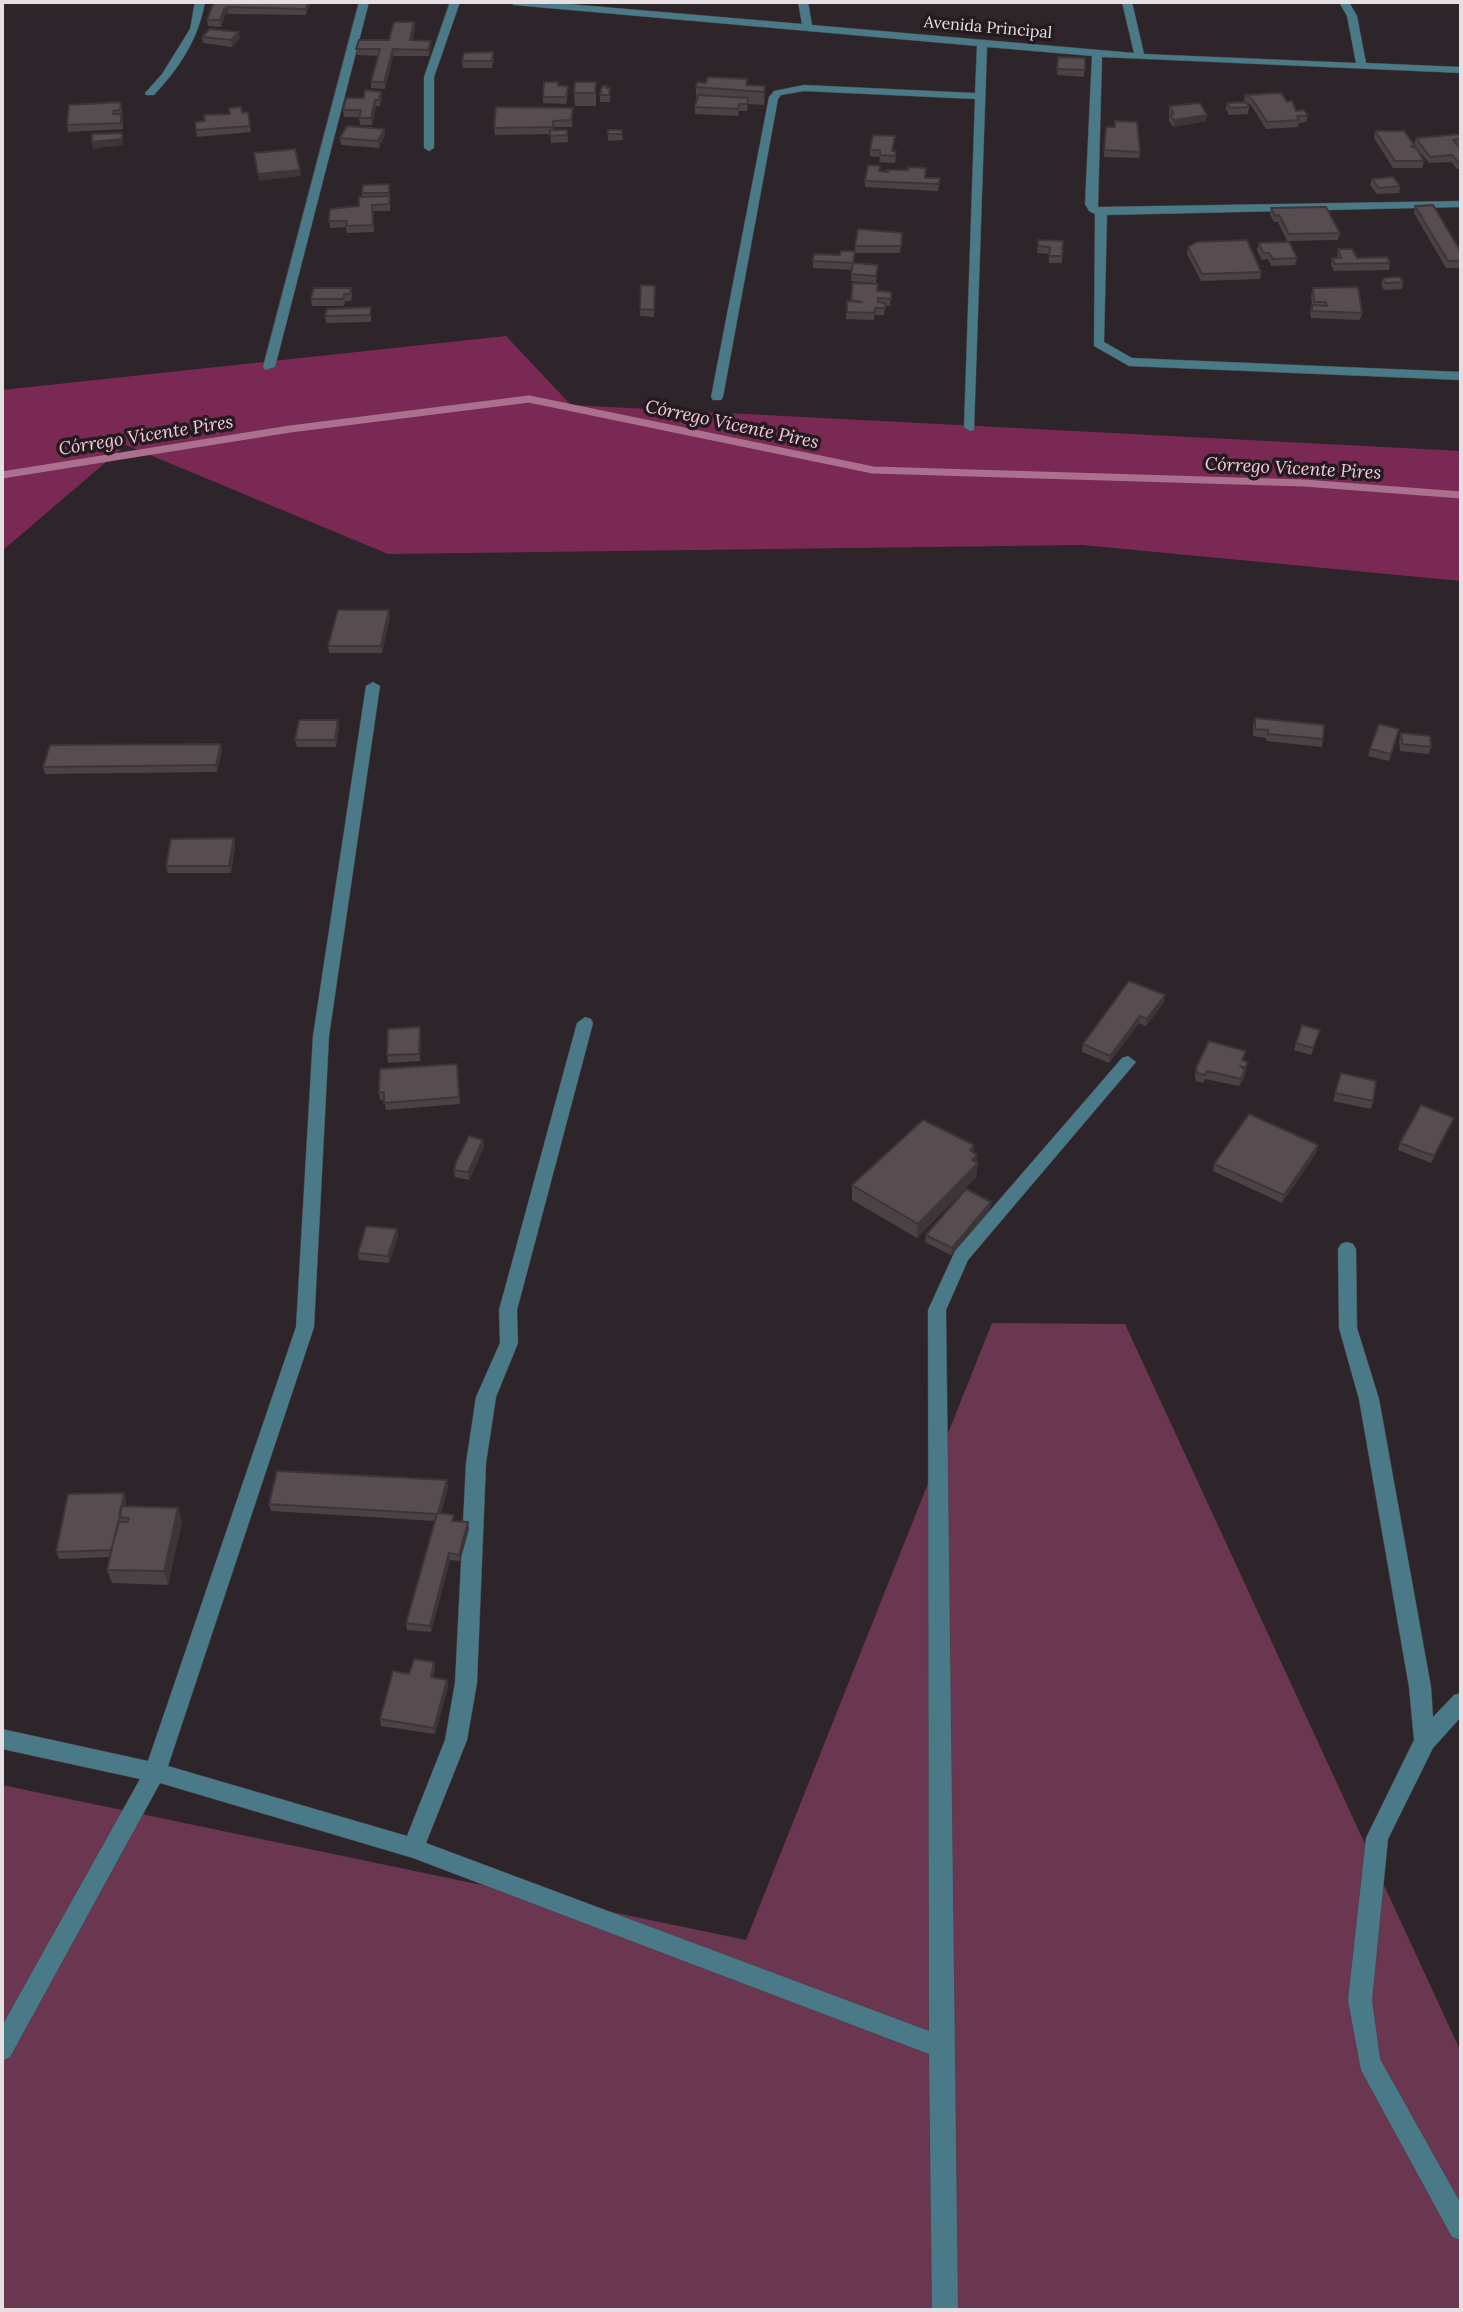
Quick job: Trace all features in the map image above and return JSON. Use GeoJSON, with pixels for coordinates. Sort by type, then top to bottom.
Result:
{"type":"FeatureCollection","features":[{"type":"Feature","properties":{"kind":"street"},"geometry":{"type":"LineString","coordinates":[[150,93],[166,76],[195,29],[200,2]]}},
{"type":"Feature","properties":{"kind":"street"},"geometry":{"type":"LineString","coordinates":[[269,367],[364,2]]}},
{"type":"Feature","properties":{"kind":"street"},"geometry":{"type":"LineString","coordinates":[[429,148],[429,76],[455,2]]}},
{"type":"Feature","properties":{"kind":"street","name":"Avenida Principal"},"geometry":{"type":"LineString","coordinates":[[513,2],[696,13],[807,27],[1140,57],[1461,70]]}},
{"type":"Feature","properties":{"kind":"street"},"geometry":{"type":"LineString","coordinates":[[803,2],[807,27]]}},
{"type":"Feature","properties":{"kind":"street"},"geometry":{"type":"LineString","coordinates":[[1127,2],[1140,57]]}},
{"type":"Feature","properties":{"kind":"street"},"geometry":{"type":"LineString","coordinates":[[1344,2],[1352,16],[1362,67]]}},
{"type":"Feature","properties":{"kind":"street"},"geometry":{"type":"LineString","coordinates":[[970,427],[982,43]]}},
{"type":"Feature","properties":{"kind":"street"},"geometry":{"type":"LineString","coordinates":[[1097,53],[1091,204],[1093,209],[1101,212],[1461,204]]}},
{"type":"Feature","properties":{"kind":"street"},"geometry":{"type":"LineString","coordinates":[[717,397],[773,99],[778,93],[804,88],[981,96]]}},
{"type":"Feature","properties":{"kind":"street"},"geometry":{"type":"LineString","coordinates":[[1101,212],[1098,343],[1129,362],[1461,376]]}},
{"type":"Feature","properties":{"kind":"street"},"geometry":{"type":"LineString","coordinates":[[2,2049],[155,1773],[304,1327],[321,1035],[373,686]]}},
{"type":"Feature","properties":{"kind":"street"},"geometry":{"type":"LineString","coordinates":[[413,1848],[456,1740],[466,1683],[476,1463],[486,1397],[509,1343],[508,1310],[585,1023]]}},
{"type":"Feature","properties":{"kind":"street"},"geometry":{"type":"LineString","coordinates":[[945,2310],[940,2047],[937,1310],[961,1256],[1128,1062]]}},
{"type":"Feature","properties":{"kind":"street"},"geometry":{"type":"LineString","coordinates":[[1347,1249],[1348,1328],[1369,1399],[1420,1687],[1425,1741]]}},
{"type":"Feature","properties":{"kind":"street"},"geometry":{"type":"LineString","coordinates":[[1461,1702],[1425,1741],[1377,1838],[1360,2000],[1369,2062],[1461,2228]]}},
{"type":"Feature","properties":{"kind":"street"},"geometry":{"type":"LineString","coordinates":[[2,1739],[155,1773],[413,1848],[940,2047]]}},
{"type":"Feature","properties":{"kind":"shaded area"},"geometry":{"type":"Polygon","coordinates":[[[506,336],[571,405],[1461,451],[1461,581],[1082,545],[388,554],[126,445],[2,551],[2,390],[506,336]]]}},
{"type":"Feature","properties":{"kind":"shaded area"},"geometry":{"type":"Polygon","coordinates":[[[992,1323],[1125,1324],[1461,2052],[1461,2310],[2,2310],[2,1785],[746,1940],[992,1323]]]}},
{"type":"Feature","properties":{"kind":"building"},"geometry":{"type":"Polygon","coordinates":[[[214,2],[308,2],[306,9],[228,7],[224,9],[220,20],[207,20],[214,2]]]}},
{"type":"Feature","properties":{"kind":"building"},"geometry":{"type":"Polygon","coordinates":[[[394,22],[414,22],[410,40],[431,41],[428,50],[393,49],[384,82],[371,82],[380,49],[356,49],[359,40],[389,40],[394,22]]]}},
{"type":"Feature","properties":{"kind":"building"},"geometry":{"type":"Polygon","coordinates":[[[210,29],[239,32],[231,40],[202,37],[210,29]]]}},
{"type":"Feature","properties":{"kind":"building"},"geometry":{"type":"Polygon","coordinates":[[[493,52],[492,61],[462,61],[464,53],[493,52]]]}},
{"type":"Feature","properties":{"kind":"building"},"geometry":{"type":"Polygon","coordinates":[[[1058,57],[1085,58],[1085,70],[1057,69],[1058,57]]]}},
{"type":"Feature","properties":{"kind":"building"},"geometry":{"type":"Polygon","coordinates":[[[708,77],[747,79],[746,85],[765,86],[764,92],[696,87],[697,82],[706,83],[708,77]]]}},
{"type":"Feature","properties":{"kind":"building"},"geometry":{"type":"Polygon","coordinates":[[[544,82],[558,82],[558,86],[568,86],[566,97],[543,97],[544,82]]]}},
{"type":"Feature","properties":{"kind":"building"},"geometry":{"type":"Polygon","coordinates":[[[575,82],[596,82],[595,93],[574,93],[575,82]]]}},
{"type":"Feature","properties":{"kind":"building"},"geometry":{"type":"Polygon","coordinates":[[[602,86],[610,88],[609,95],[600,95],[602,86]]]}},
{"type":"Feature","properties":{"kind":"building"},"geometry":{"type":"Polygon","coordinates":[[[365,90],[381,92],[379,100],[375,100],[371,118],[359,118],[361,110],[343,110],[346,98],[364,98],[365,90]]]}},
{"type":"Feature","properties":{"kind":"building"},"geometry":{"type":"Polygon","coordinates":[[[1281,93],[1287,102],[1292,101],[1296,111],[1304,110],[1308,116],[1297,116],[1299,120],[1267,122],[1252,99],[1245,95],[1281,93]]]}},
{"type":"Feature","properties":{"kind":"building"},"geometry":{"type":"Polygon","coordinates":[[[698,95],[748,98],[747,104],[739,104],[738,109],[695,107],[698,95]]]}},
{"type":"Feature","properties":{"kind":"building"},"geometry":{"type":"Polygon","coordinates":[[[121,102],[120,110],[113,111],[113,114],[121,114],[121,123],[67,125],[69,105],[121,102]]]}},
{"type":"Feature","properties":{"kind":"building"},"geometry":{"type":"Polygon","coordinates":[[[1246,102],[1249,107],[1230,108],[1227,103],[1246,102]]]}},
{"type":"Feature","properties":{"kind":"building"},"geometry":{"type":"Polygon","coordinates":[[[1200,103],[1207,115],[1174,120],[1170,115],[1174,114],[1169,106],[1200,103]]]}},
{"type":"Feature","properties":{"kind":"building"},"geometry":{"type":"Polygon","coordinates":[[[241,107],[242,113],[248,112],[250,126],[196,130],[195,122],[205,121],[204,115],[230,114],[229,108],[241,107]]]}},
{"type":"Feature","properties":{"kind":"building"},"geometry":{"type":"Polygon","coordinates":[[[496,107],[573,108],[571,120],[553,121],[553,127],[494,128],[496,107]]]}},
{"type":"Feature","properties":{"kind":"building"},"geometry":{"type":"Polygon","coordinates":[[[1115,121],[1137,122],[1140,152],[1104,150],[1106,127],[1115,127],[1115,121]]]}},
{"type":"Feature","properties":{"kind":"building"},"geometry":{"type":"Polygon","coordinates":[[[347,126],[384,129],[378,141],[340,138],[347,126]]]}},
{"type":"Feature","properties":{"kind":"building"},"geometry":{"type":"Polygon","coordinates":[[[550,130],[567,130],[567,135],[550,136],[550,130]]]}},
{"type":"Feature","properties":{"kind":"building"},"geometry":{"type":"Polygon","coordinates":[[[608,130],[622,130],[622,134],[608,134],[608,130]]]}},
{"type":"Feature","properties":{"kind":"building"},"geometry":{"type":"Polygon","coordinates":[[[1375,131],[1404,131],[1415,146],[1411,146],[1417,149],[1424,161],[1395,161],[1375,131]]]}},
{"type":"Feature","properties":{"kind":"building"},"geometry":{"type":"Polygon","coordinates":[[[122,133],[122,139],[92,142],[92,134],[122,133]]]}},
{"type":"Feature","properties":{"kind":"building"},"geometry":{"type":"Polygon","coordinates":[[[1461,134],[1461,139],[1453,140],[1461,150],[1461,162],[1452,155],[1430,157],[1416,138],[1461,134]]]}},
{"type":"Feature","properties":{"kind":"building"},"geometry":{"type":"Polygon","coordinates":[[[873,135],[895,136],[892,151],[896,151],[895,156],[880,155],[880,150],[870,150],[873,135]]]}},
{"type":"Feature","properties":{"kind":"building"},"geometry":{"type":"Polygon","coordinates":[[[295,149],[300,170],[258,174],[254,153],[295,149]]]}},
{"type":"Feature","properties":{"kind":"building"},"geometry":{"type":"Polygon","coordinates":[[[868,165],[880,166],[879,171],[888,172],[887,170],[908,170],[908,167],[926,168],[925,178],[940,178],[939,184],[865,181],[868,165]]]}},
{"type":"Feature","properties":{"kind":"building"},"geometry":{"type":"Polygon","coordinates":[[[1393,177],[1400,186],[1379,188],[1372,179],[1393,177]]]}},
{"type":"Feature","properties":{"kind":"building"},"geometry":{"type":"Polygon","coordinates":[[[389,184],[389,193],[362,193],[363,185],[389,184]]]}},
{"type":"Feature","properties":{"kind":"building"},"geometry":{"type":"Polygon","coordinates":[[[390,196],[389,204],[372,205],[373,225],[346,226],[347,221],[329,221],[330,209],[359,206],[359,197],[390,196]]]}},
{"type":"Feature","properties":{"kind":"building"},"geometry":{"type":"Polygon","coordinates":[[[1433,205],[1461,252],[1461,261],[1448,261],[1415,206],[1433,205]]]}},
{"type":"Feature","properties":{"kind":"building"},"geometry":{"type":"Polygon","coordinates":[[[1326,207],[1340,233],[1289,234],[1279,215],[1275,216],[1271,208],[1326,207]]]}},
{"type":"Feature","properties":{"kind":"building"},"geometry":{"type":"Polygon","coordinates":[[[858,229],[902,233],[901,246],[855,246],[858,229]]]}},
{"type":"Feature","properties":{"kind":"building"},"geometry":{"type":"Polygon","coordinates":[[[1038,240],[1063,241],[1062,256],[1049,256],[1050,247],[1038,246],[1038,240]]]}},
{"type":"Feature","properties":{"kind":"building"},"geometry":{"type":"Polygon","coordinates":[[[1247,240],[1261,272],[1202,274],[1188,247],[1197,242],[1247,240]]]}},
{"type":"Feature","properties":{"kind":"building"},"geometry":{"type":"Polygon","coordinates":[[[1289,242],[1297,258],[1273,259],[1269,253],[1263,253],[1259,243],[1289,242]]]}},
{"type":"Feature","properties":{"kind":"building"},"geometry":{"type":"Polygon","coordinates":[[[1338,249],[1352,249],[1357,258],[1387,257],[1390,263],[1335,264],[1332,258],[1341,258],[1338,249]]]}},
{"type":"Feature","properties":{"kind":"building"},"geometry":{"type":"Polygon","coordinates":[[[841,251],[855,251],[853,263],[813,261],[814,254],[840,255],[841,251]]]}},
{"type":"Feature","properties":{"kind":"building"},"geometry":{"type":"Polygon","coordinates":[[[853,263],[878,265],[876,276],[851,274],[853,263]]]}},
{"type":"Feature","properties":{"kind":"building"},"geometry":{"type":"Polygon","coordinates":[[[1400,277],[1403,282],[1385,283],[1383,278],[1400,277]]]}},
{"type":"Feature","properties":{"kind":"building"},"geometry":{"type":"Polygon","coordinates":[[[853,283],[878,284],[877,291],[891,292],[891,299],[878,298],[878,302],[885,303],[885,308],[875,308],[875,313],[847,312],[847,301],[862,302],[851,300],[853,283]]]}},
{"type":"Feature","properties":{"kind":"building"},"geometry":{"type":"Polygon","coordinates":[[[641,285],[655,286],[654,310],[640,309],[641,285]]]}},
{"type":"Feature","properties":{"kind":"building"},"geometry":{"type":"Polygon","coordinates":[[[1358,287],[1362,313],[1312,311],[1312,305],[1327,306],[1326,302],[1314,302],[1313,288],[1358,287]]]}},
{"type":"Feature","properties":{"kind":"building"},"geometry":{"type":"Polygon","coordinates":[[[314,288],[351,288],[350,294],[344,294],[343,299],[311,299],[314,288]]]}},
{"type":"Feature","properties":{"kind":"building"},"geometry":{"type":"Polygon","coordinates":[[[371,307],[370,315],[325,316],[327,309],[371,307]]]}},
{"type":"Feature","properties":{"kind":"building"},"geometry":{"type":"Polygon","coordinates":[[[338,610],[389,610],[381,646],[328,646],[338,610]]]}},
{"type":"Feature","properties":{"kind":"building"},"geometry":{"type":"Polygon","coordinates":[[[1255,718],[1324,725],[1323,739],[1268,734],[1268,730],[1255,729],[1255,718]]]}},
{"type":"Feature","properties":{"kind":"building"},"geometry":{"type":"Polygon","coordinates":[[[299,720],[338,720],[335,740],[295,740],[299,720]]]}},
{"type":"Feature","properties":{"kind":"building"},"geometry":{"type":"Polygon","coordinates":[[[1379,724],[1399,729],[1391,754],[1370,749],[1379,724]]]}},
{"type":"Feature","properties":{"kind":"building"},"geometry":{"type":"Polygon","coordinates":[[[1401,733],[1430,736],[1431,747],[1402,744],[1401,733]]]}},
{"type":"Feature","properties":{"kind":"building"},"geometry":{"type":"Polygon","coordinates":[[[221,744],[216,765],[43,767],[50,745],[221,744]]]}},
{"type":"Feature","properties":{"kind":"building"},"geometry":{"type":"Polygon","coordinates":[[[234,838],[229,866],[166,866],[171,839],[234,838]]]}},
{"type":"Feature","properties":{"kind":"building"},"geometry":{"type":"Polygon","coordinates":[[[1129,981],[1165,995],[1147,1019],[1140,1016],[1110,1056],[1083,1044],[1129,981]]]}},
{"type":"Feature","properties":{"kind":"building"},"geometry":{"type":"Polygon","coordinates":[[[1302,1025],[1320,1030],[1313,1048],[1296,1043],[1302,1025]]]}},
{"type":"Feature","properties":{"kind":"building"},"geometry":{"type":"Polygon","coordinates":[[[420,1027],[419,1054],[387,1055],[388,1029],[420,1027]]]}},
{"type":"Feature","properties":{"kind":"building"},"geometry":{"type":"Polygon","coordinates":[[[1209,1041],[1246,1051],[1242,1060],[1248,1062],[1245,1068],[1240,1066],[1245,1070],[1241,1079],[1207,1071],[1205,1075],[1197,1073],[1196,1068],[1209,1041]]]}},
{"type":"Feature","properties":{"kind":"building"},"geometry":{"type":"Polygon","coordinates":[[[457,1064],[459,1097],[384,1103],[384,1092],[379,1093],[380,1069],[457,1064]]]}},
{"type":"Feature","properties":{"kind":"building"},"geometry":{"type":"Polygon","coordinates":[[[1341,1073],[1376,1081],[1373,1101],[1335,1093],[1341,1073]]]}},
{"type":"Feature","properties":{"kind":"building"},"geometry":{"type":"Polygon","coordinates":[[[1421,1105],[1454,1118],[1434,1156],[1400,1143],[1421,1105]]]}},
{"type":"Feature","properties":{"kind":"building"},"geometry":{"type":"Polygon","coordinates":[[[1249,1114],[1318,1145],[1284,1195],[1214,1164],[1249,1114]]]}},
{"type":"Feature","properties":{"kind":"building"},"geometry":{"type":"Polygon","coordinates":[[[923,1120],[974,1145],[970,1150],[977,1155],[972,1160],[978,1163],[918,1224],[852,1185],[923,1120]]]}},
{"type":"Feature","properties":{"kind":"building"},"geometry":{"type":"Polygon","coordinates":[[[469,1136],[483,1140],[468,1172],[454,1170],[456,1162],[469,1136]]]}},
{"type":"Feature","properties":{"kind":"building"},"geometry":{"type":"Polygon","coordinates":[[[966,1189],[991,1202],[952,1248],[926,1235],[966,1189]]]}},
{"type":"Feature","properties":{"kind":"building"},"geometry":{"type":"Polygon","coordinates":[[[366,1226],[397,1229],[388,1256],[358,1253],[366,1226]]]}},
{"type":"Feature","properties":{"kind":"building"},"geometry":{"type":"Polygon","coordinates":[[[277,1471],[447,1480],[438,1513],[454,1515],[452,1521],[468,1522],[459,1555],[449,1553],[430,1626],[406,1623],[437,1514],[269,1504],[277,1471]]]}},
{"type":"Feature","properties":{"kind":"building"},"geometry":{"type":"Polygon","coordinates":[[[124,1493],[111,1550],[56,1552],[68,1494],[124,1493]]]}},
{"type":"Feature","properties":{"kind":"building"},"geometry":{"type":"Polygon","coordinates":[[[121,1506],[178,1508],[164,1571],[107,1570],[118,1522],[128,1522],[129,1518],[119,1517],[121,1506]]]}},
{"type":"Feature","properties":{"kind":"building"},"geometry":{"type":"Polygon","coordinates":[[[414,1659],[434,1662],[431,1677],[447,1680],[434,1728],[380,1719],[393,1671],[409,1674],[414,1659]]]}},
{"type":"Feature","properties":{"kind":"waterway","name":"Córrego Vicente Pires"},"geometry":{"type":"LineString","coordinates":[[2,475],[290,429],[529,399],[873,470],[1304,483],[1461,495]]}}]}
